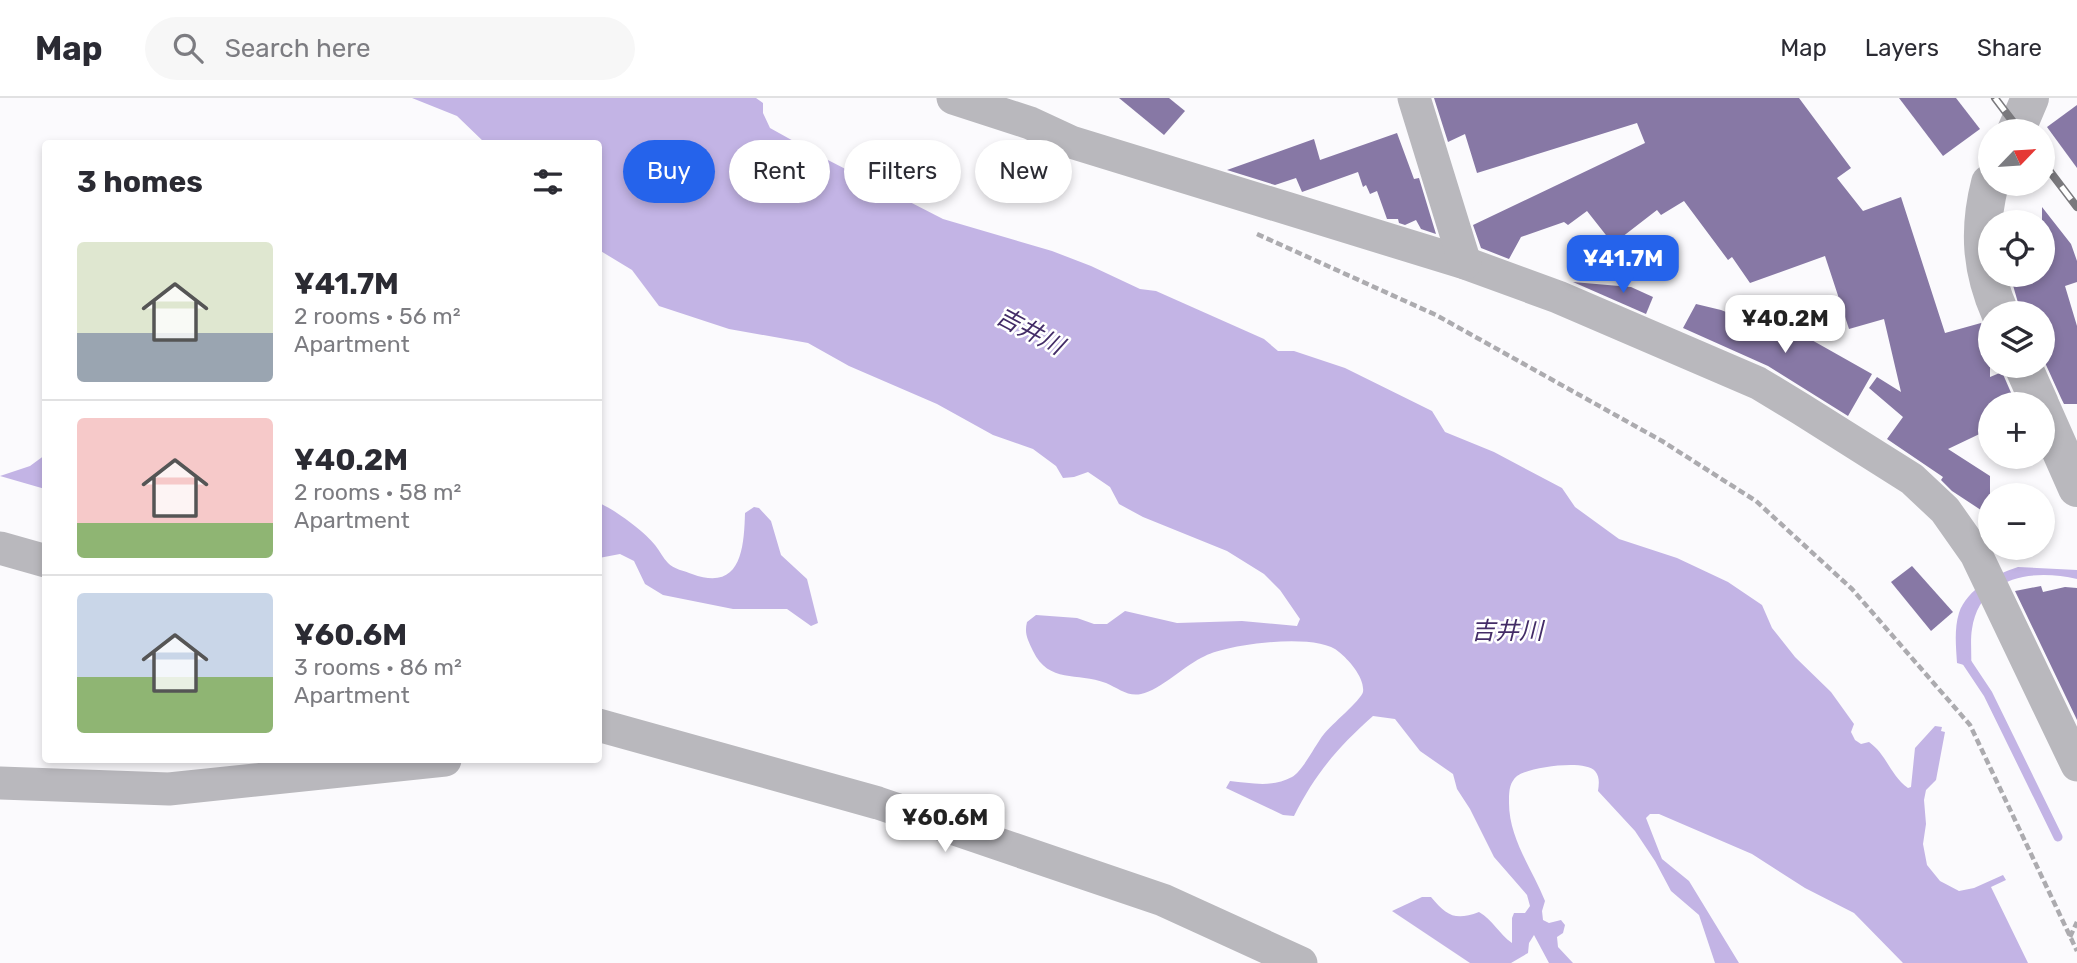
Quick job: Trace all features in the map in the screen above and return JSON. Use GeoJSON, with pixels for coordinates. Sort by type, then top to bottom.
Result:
{"type":"FeatureCollection","features":[{"type":"Feature","properties":{"kind":"street"},"geometry":{"type":"LineString","coordinates":[[953,98],[1030,123],[1071,142],[1465,263],[1558,297],[1758,383],[1912,479],[1945,510],[1976,554],[2077,765]]}},
{"type":"Feature","properties":{"kind":"street"},"geometry":{"type":"LineString","coordinates":[[1414,98],[1465,263]]}},
{"type":"Feature","properties":{"kind":"street"},"geometry":{"type":"LineString","coordinates":[[2021,119],[2030,98]]}},
{"type":"Feature","properties":{"kind":"street"},"geometry":{"type":"LineString","coordinates":[[1988,196],[1982,238],[1987,286],[1994,301]]}},
{"type":"Feature","properties":{"kind":"street"},"geometry":{"type":"LineString","coordinates":[[2055,438],[2077,488]]}},
{"type":"Feature","properties":{"kind":"street"},"geometry":{"type":"LineString","coordinates":[[0,548],[42,560]]}},
{"type":"Feature","properties":{"kind":"street"},"geometry":{"type":"LineString","coordinates":[[602,726],[878,803],[1163,900],[1301,963]]}},
{"type":"Feature","properties":{"kind":"street"},"geometry":{"type":"LineString","coordinates":[[602,743],[647,738]]}},
{"type":"Feature","properties":{"kind":"street"},"geometry":{"type":"LineString","coordinates":[[0,783],[169,789],[417,763]]}},
{"type":"Feature","properties":{"kind":"path"},"geometry":{"type":"LineString","coordinates":[[1250,231],[1436,315],[1662,441],[1756,501],[1852,589],[1970,725],[2077,951]]}},
{"type":"Feature","properties":{"kind":"path"},"geometry":{"type":"LineString","coordinates":[[2070,937],[2077,922]]}},
{"type":"Feature","properties":{"kind":"water","name":"吉井川"},"geometry":{"type":"Polygon","coordinates":[[[412,98],[756,98],[763,103],[763,113],[770,128],[792,140],[729,140],[729,203],[830,203],[830,161],[844,168],[844,203],[912,203],[943,219],[1052,251],[1140,289],[1156,291],[1264,339],[1278,351],[1294,351],[1345,368],[1432,411],[1445,432],[1494,452],[1562,488],[1575,507],[1619,539],[1677,558],[1728,582],[1762,605],[1772,628],[1795,657],[1831,692],[1854,724],[1851,732],[1855,740],[1861,744],[1869,742],[1875,747],[1908,788],[1911,787],[1915,748],[1935,726],[1942,727],[1941,731],[1945,732],[1936,780],[1926,790],[1924,800],[1926,824],[1923,844],[1927,865],[1940,881],[1959,891],[1974,888],[2003,875],[2006,880],[1991,887],[2028,963],[1903,963],[1854,913],[1805,888],[1752,854],[1659,814],[1650,814],[1646,818],[1662,859],[1689,881],[1739,963],[1715,963],[1699,915],[1671,891],[1635,831],[1598,791],[1599,783],[1595,771],[1589,767],[1569,765],[1533,770],[1517,776],[1510,786],[1509,800],[1512,827],[1545,901],[1543,920],[1549,923],[1561,920],[1565,925],[1563,933],[1557,937],[1558,947],[1573,963],[1549,963],[1534,935],[1529,943],[1528,953],[1511,963],[1470,963],[1392,911],[1422,897],[1431,897],[1452,915],[1464,916],[1479,912],[1512,943],[1512,918],[1514,913],[1525,913],[1530,906],[1527,895],[1494,857],[1457,789],[1453,774],[1420,751],[1395,719],[1373,716],[1360,727],[1319,774],[1294,816],[1283,815],[1226,788],[1230,781],[1277,783],[1292,777],[1324,734],[1357,701],[1363,692],[1359,675],[1339,652],[1313,642],[1294,641],[1233,648],[1205,656],[1157,688],[1136,695],[1095,680],[1055,673],[1040,661],[1027,637],[1027,622],[1036,615],[1077,618],[1094,624],[1107,624],[1125,611],[1177,623],[1242,621],[1297,626],[1300,619],[1280,590],[1264,574],[1227,551],[1143,517],[1119,504],[1110,487],[1088,472],[1063,478],[1056,466],[1033,449],[993,435],[937,404],[849,366],[808,343],[729,329],[659,306],[632,270],[602,252],[602,140],[482,140],[457,116],[412,98]]]}},
{"type":"Feature","properties":{"kind":"water"},"geometry":{"type":"Polygon","coordinates":[[[42,457],[42,488],[0,476],[30,466],[42,457]]]}},
{"type":"Feature","properties":{"kind":"water"},"geometry":{"type":"Polygon","coordinates":[[[602,504],[621,515],[644,534],[670,565],[708,578],[721,577],[730,572],[741,553],[745,513],[754,507],[759,508],[771,521],[781,555],[807,579],[818,623],[811,626],[787,609],[733,609],[663,595],[645,584],[634,561],[620,554],[602,557],[602,504]]]}},
{"type":"Feature","properties":{"kind":"water"},"geometry":{"type":"Polygon","coordinates":[[[2018,567],[2077,570],[2077,579],[2027,576],[1997,587],[1977,611],[1971,634],[1971,667],[1957,663],[1956,625],[1963,604],[1983,584],[2018,567]]]}},
{"type":"Feature","properties":{"kind":"building"},"geometry":{"type":"Polygon","coordinates":[[[1119,98],[1169,98],[1185,111],[1164,135],[1119,98]]]}},
{"type":"Feature","properties":{"kind":"building"},"geometry":{"type":"Polygon","coordinates":[[[1434,98],[1799,98],[1851,168],[1837,178],[1863,211],[1901,197],[1945,333],[1978,324],[1978,378],[2005,378],[2011,392],[1978,392],[1978,435],[1948,449],[1990,476],[1990,483],[1978,483],[1978,508],[1952,491],[1941,480],[1943,477],[1887,439],[1903,417],[1869,388],[1877,377],[1901,392],[1884,319],[1849,329],[1825,256],[1750,283],[1732,257],[1728,260],[1684,201],[1661,215],[1657,210],[1613,244],[1587,211],[1568,225],[1564,222],[1521,237],[1509,259],[1481,248],[1473,225],[1645,143],[1637,123],[1477,173],[1465,134],[1448,142],[1434,98]]]}},
{"type":"Feature","properties":{"kind":"building"},"geometry":{"type":"Polygon","coordinates":[[[1899,98],[1956,98],[1978,126],[1978,130],[1943,156],[1899,98]]]}},
{"type":"Feature","properties":{"kind":"building"},"geometry":{"type":"Polygon","coordinates":[[[2077,105],[2077,168],[2055,138],[2055,121],[2077,105]]]}},
{"type":"Feature","properties":{"kind":"building"},"geometry":{"type":"Polygon","coordinates":[[[1397,133],[1414,179],[1419,178],[1436,234],[1421,229],[1416,220],[1405,225],[1399,223],[1398,219],[1387,219],[1377,191],[1370,194],[1366,185],[1363,187],[1358,172],[1302,192],[1296,178],[1275,185],[1227,170],[1314,139],[1320,160],[1397,133]]]}},
{"type":"Feature","properties":{"kind":"building"},"geometry":{"type":"Polygon","coordinates":[[[2055,224],[2071,244],[2077,261],[2077,282],[2065,286],[2077,326],[2077,404],[2064,404],[2052,378],[2055,378],[2055,301],[2018,301],[2013,287],[2055,287],[2055,224]]]}},
{"type":"Feature","properties":{"kind":"building"},"geometry":{"type":"Polygon","coordinates":[[[1573,282],[1631,287],[1653,297],[1646,314],[1573,282]]]}},
{"type":"Feature","properties":{"kind":"building"},"geometry":{"type":"Polygon","coordinates":[[[1696,304],[1721,310],[1785,335],[1771,317],[1872,374],[1848,416],[1768,366],[1683,328],[1696,304]]]}},
{"type":"Feature","properties":{"kind":"building"},"geometry":{"type":"Polygon","coordinates":[[[1912,566],[1953,612],[1931,631],[1891,582],[1912,566]]]}},
{"type":"Feature","properties":{"kind":"building"},"geometry":{"type":"Polygon","coordinates":[[[2041,586],[2043,592],[2065,587],[2077,588],[2077,720],[2015,591],[2041,586]]]}},
{"type":"Feature","properties":{"kind":"waterway"},"geometry":{"type":"LineString","coordinates":[[1964,658],[1988,694],[2058,837]]}},
{"type":"Feature","properties":{"kind":"railway"},"geometry":{"type":"LineString","coordinates":[[1995,98],[2011,119]]}},
{"type":"Feature","properties":{"kind":"railway"},"geometry":{"type":"LineString","coordinates":[[2055,178],[2077,207]]}}]}
